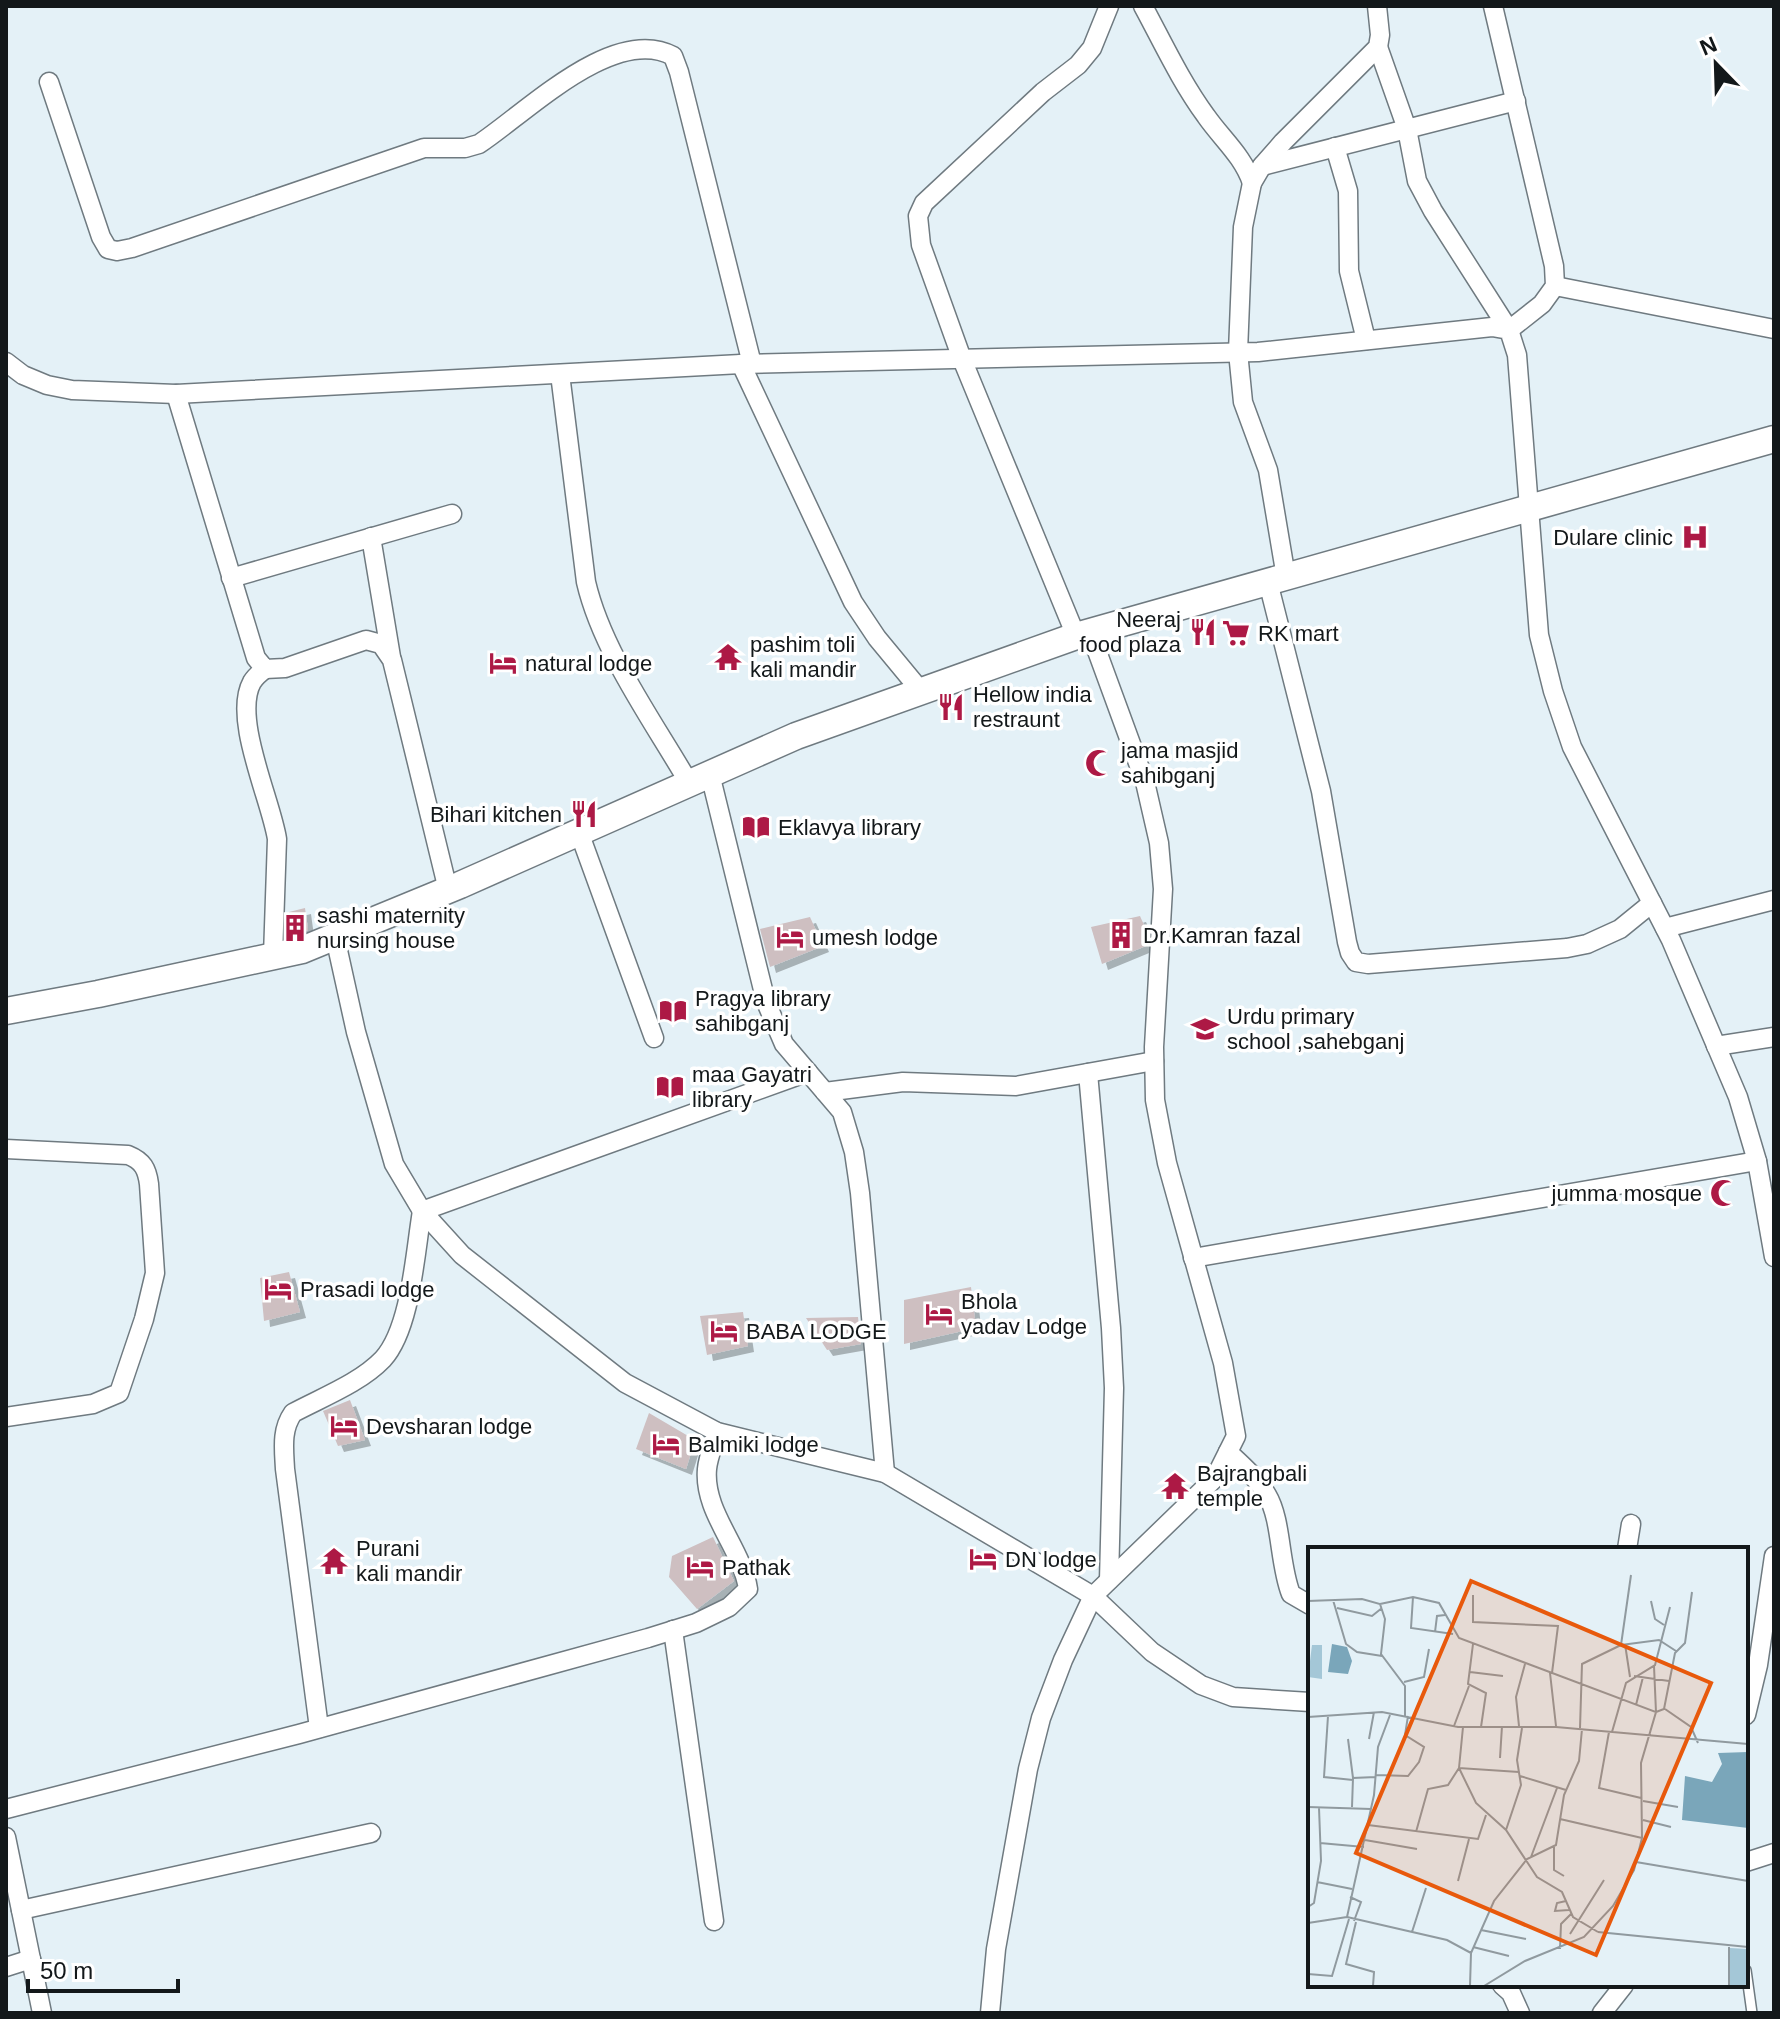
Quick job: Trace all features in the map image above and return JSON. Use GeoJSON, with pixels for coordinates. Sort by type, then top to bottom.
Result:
{"type":"FeatureCollection","features":[{"type":"Feature","properties":{"kind":"main road"},"geometry":{"type":"LineString","coordinates":[[6,1011],[302,950],[448,890],[796,736],[920,690],[1083,634],[1774,439]]}},
{"type":"Feature","properties":{"kind":"street"},"geometry":{"type":"LineString","coordinates":[[990,2013],[996,1949],[1028,1769],[1046,1704],[1063,1660],[1093,1596],[1215,1478],[1236,1436],[1223,1363],[1167,1163],[1155,1100],[1154,1061],[1163,889],[1159,843],[1145,782],[962,359],[921,245],[918,216],[924,203],[1043,92],[1078,65],[1092,48],[1109,6]]}},
{"type":"Feature","properties":{"kind":"street"},"geometry":{"type":"LineString","coordinates":[[1143,6],[1186,87],[1242,160],[1252,183]]}},
{"type":"Feature","properties":{"kind":"street"},"geometry":{"type":"LineString","coordinates":[[1377,6],[1378,47],[1407,129],[1417,181],[1509,330],[1517,355],[1539,635],[1553,691],[1572,747],[1665,928],[1738,1097],[1757,1161],[1774,1257]]}},
{"type":"Feature","properties":{"kind":"street"},"geometry":{"type":"LineString","coordinates":[[6,362],[47,385],[72,390],[176,394],[747,364],[1238,352],[1492,327],[1509,330],[1542,304],[1555,286],[1554,266],[1493,6]]}},
{"type":"Feature","properties":{"kind":"street"},"geometry":{"type":"LineString","coordinates":[[1378,47],[1283,142],[1252,183],[1243,227],[1238,352],[1243,402],[1268,470],[1277,579],[1321,791],[1350,953],[1356,962],[1368,964],[1567,948],[1602,939],[1620,929],[1652,903]]}},
{"type":"Feature","properties":{"kind":"street"},"geometry":{"type":"LineString","coordinates":[[49,82],[101,237],[108,249],[117,251],[146,244],[424,148],[465,148],[479,144],[586,65],[609,55],[639,49],[661,49],[673,56],[747,364],[853,602],[877,638],[920,690]]}},
{"type":"Feature","properties":{"kind":"street"},"geometry":{"type":"LineString","coordinates":[[1262,166],[1516,101]]}},
{"type":"Feature","properties":{"kind":"street"},"geometry":{"type":"LineString","coordinates":[[1335,147],[1348,191],[1349,271],[1366,340]]}},
{"type":"Feature","properties":{"kind":"street"},"geometry":{"type":"LineString","coordinates":[[1555,286],[1774,329]]}},
{"type":"Feature","properties":{"kind":"street"},"geometry":{"type":"LineString","coordinates":[[560,374],[592,610],[620,665],[700,778],[766,1002],[784,1044],[842,1112],[854,1152],[885,1473]]}},
{"type":"Feature","properties":{"kind":"street"},"geometry":{"type":"LineString","coordinates":[[6,386],[31,378]]}},
{"type":"Feature","properties":{"kind":"street"},"geometry":{"type":"LineString","coordinates":[[176,394],[256,658],[265,669]]}},
{"type":"Feature","properties":{"kind":"street"},"geometry":{"type":"LineString","coordinates":[[231,578],[452,514]]}},
{"type":"Feature","properties":{"kind":"street"},"geometry":{"type":"LineString","coordinates":[[371,537],[392,660],[448,890]]}},
{"type":"Feature","properties":{"kind":"street"},"geometry":{"type":"LineString","coordinates":[[273,956],[277,839],[274,820],[253,759],[247,707],[253,680],[265,669],[285,668],[366,640],[381,644],[392,660]]}},
{"type":"Feature","properties":{"kind":"street"},"geometry":{"type":"LineString","coordinates":[[579,832],[654,1038]]}},
{"type":"Feature","properties":{"kind":"street"},"geometry":{"type":"LineString","coordinates":[[1665,928],[1774,900]]}},
{"type":"Feature","properties":{"kind":"street"},"geometry":{"type":"LineString","coordinates":[[335,937],[356,1032],[394,1164],[422,1211],[462,1255],[625,1383],[717,1432],[885,1473],[1093,1596],[1152,1652],[1201,1685],[1233,1697],[1308,1702]]}},
{"type":"Feature","properties":{"kind":"street"},"geometry":{"type":"LineString","coordinates":[[1716,1046],[1774,1037]]}},
{"type":"Feature","properties":{"kind":"street"},"geometry":{"type":"LineString","coordinates":[[825,1092],[903,1082],[1016,1086],[1154,1061]]}},
{"type":"Feature","properties":{"kind":"street"},"geometry":{"type":"LineString","coordinates":[[422,1211],[808,1072]]}},
{"type":"Feature","properties":{"kind":"street"},"geometry":{"type":"LineString","coordinates":[[1088,1073],[1114,1388],[1109,1580]]}},
{"type":"Feature","properties":{"kind":"street"},"geometry":{"type":"LineString","coordinates":[[6,1149],[128,1155],[139,1159],[147,1170],[149,1184],[155,1273],[144,1319],[119,1393],[93,1404],[6,1417]]}},
{"type":"Feature","properties":{"kind":"street"},"geometry":{"type":"LineString","coordinates":[[1193,1258],[1757,1161]]}},
{"type":"Feature","properties":{"kind":"street"},"geometry":{"type":"LineString","coordinates":[[319,1728],[285,1469],[283,1444],[286,1424],[293,1413],[364,1374],[382,1359],[395,1342],[403,1324],[422,1211]]}},
{"type":"Feature","properties":{"kind":"street"},"geometry":{"type":"LineString","coordinates":[[6,1809],[319,1728],[673,1630],[729,1607],[748,1589],[746,1570],[711,1495],[707,1470],[717,1432]]}},
{"type":"Feature","properties":{"kind":"street"},"geometry":{"type":"LineString","coordinates":[[1228,1452],[1268,1496],[1274,1510],[1282,1568],[1291,1594],[1308,1604]]}},
{"type":"Feature","properties":{"kind":"street"},"geometry":{"type":"LineString","coordinates":[[1627,1547],[1631,1524]]}},
{"type":"Feature","properties":{"kind":"street"},"geometry":{"type":"LineString","coordinates":[[1748,1707],[1758,1665],[1774,1556]]}},
{"type":"Feature","properties":{"kind":"street"},"geometry":{"type":"LineString","coordinates":[[673,1630],[714,1921]]}},
{"type":"Feature","properties":{"kind":"street"},"geometry":{"type":"LineString","coordinates":[[21,1910],[371,1833]]}},
{"type":"Feature","properties":{"kind":"street"},"geometry":{"type":"LineString","coordinates":[[6,1837],[42,2013]]}},
{"type":"Feature","properties":{"kind":"street"},"geometry":{"type":"LineString","coordinates":[[1748,1861],[1774,1853]]}},
{"type":"Feature","properties":{"kind":"street"},"geometry":{"type":"LineString","coordinates":[[6,1967],[31,1959]]}},
{"type":"Feature","properties":{"kind":"street"},"geometry":{"type":"LineString","coordinates":[[1504,1987],[1511,1993],[1520,2013]]}},
{"type":"Feature","properties":{"kind":"street"},"geometry":{"type":"LineString","coordinates":[[1602,2013],[1622,1987]]}},
{"type":"Feature","properties":{"kind":"lane"},"geometry":{"type":"LineString","coordinates":[[1748,1984],[1752,2013]]}},
{"type":"Feature","properties":{"kind":"building"},"geometry":{"type":"Polygon","coordinates":[[[305,908],[308,930],[286,937],[289,912],[305,908]]]}},
{"type":"Feature","properties":{"kind":"building","name":"Dr.Kamran fazal"},"geometry":{"type":"Polygon","coordinates":[[[1140,916],[1148,934],[1148,945],[1102,964],[1091,927],[1140,916]]]}},
{"type":"Feature","properties":{"kind":"building","name":"umesh lodge"},"geometry":{"type":"Polygon","coordinates":[[[810,917],[823,946],[770,967],[760,929],[810,917]]]}},
{"type":"Feature","properties":{"kind":"building","name":"Prasadi lodge"},"geometry":{"type":"Polygon","coordinates":[[[289,1272],[300,1312],[264,1321],[260,1278],[289,1272]]]}},
{"type":"Feature","properties":{"kind":"building","name":"Bhola yadav Lodge"},"geometry":{"type":"Polygon","coordinates":[[[971,1287],[976,1328],[904,1344],[904,1300],[971,1287]]]}},
{"type":"Feature","properties":{"kind":"building","name":"BABA LODGE"},"geometry":{"type":"Polygon","coordinates":[[[743,1312],[748,1346],[707,1355],[700,1316],[743,1312]]]}},
{"type":"Feature","properties":{"kind":"building"},"geometry":{"type":"Polygon","coordinates":[[[858,1317],[861,1344],[827,1350],[806,1318],[858,1317]]]}},
{"type":"Feature","properties":{"kind":"building","name":"Devsharan lodge"},"geometry":{"type":"Polygon","coordinates":[[[350,1400],[365,1440],[338,1446],[323,1411],[350,1400]]]}},
{"type":"Feature","properties":{"kind":"building","name":"Balmiki lodge"},"geometry":{"type":"Polygon","coordinates":[[[649,1413],[695,1440],[686,1469],[636,1449],[649,1413]]]}},
{"type":"Feature","properties":{"kind":"building","name":"Pathak"},"geometry":{"type":"Polygon","coordinates":[[[713,1537],[734,1581],[697,1609],[669,1577],[672,1556],[713,1537]]]}},
{"type":"Feature","properties":{"kind":"place","name":"Dulare clinic"},"geometry":{"type":"Point","coordinates":[1695,537]}},
{"type":"Feature","properties":{"kind":"place","name":"Neeraj food plaza"},"geometry":{"type":"Point","coordinates":[1203,632]}},
{"type":"Feature","properties":{"kind":"place","name":"RK mart"},"geometry":{"type":"Point","coordinates":[1236,633]}},
{"type":"Feature","properties":{"kind":"place","name":"pashim toli kali mandir"},"geometry":{"type":"Point","coordinates":[728,657]}},
{"type":"Feature","properties":{"kind":"place","name":"natural lodge"},"geometry":{"type":"Point","coordinates":[503,663]}},
{"type":"Feature","properties":{"kind":"place","name":"Hellow india restraunt"},"geometry":{"type":"Point","coordinates":[951,707]}},
{"type":"Feature","properties":{"kind":"place","name":"jama masjid sahibganj"},"geometry":{"type":"Point","coordinates":[1099,763]}},
{"type":"Feature","properties":{"kind":"place","name":"Bihari kitchen"},"geometry":{"type":"Point","coordinates":[584,814]}},
{"type":"Feature","properties":{"kind":"place","name":"Eklavya library"},"geometry":{"type":"Point","coordinates":[756,827]}},
{"type":"Feature","properties":{"kind":"place","name":"sashi maternity nursing house"},"geometry":{"type":"Point","coordinates":[295,928]}},
{"type":"Feature","properties":{"kind":"place","name":"Dr.Kamran fazal"},"geometry":{"type":"Point","coordinates":[1121,935]}},
{"type":"Feature","properties":{"kind":"place","name":"umesh lodge"},"geometry":{"type":"Point","coordinates":[790,937]}},
{"type":"Feature","properties":{"kind":"place","name":"Pragya library sahibganj"},"geometry":{"type":"Point","coordinates":[673,1011]}},
{"type":"Feature","properties":{"kind":"place","name":"Urdu primary school ,sahebganj"},"geometry":{"type":"Point","coordinates":[1205,1029]}},
{"type":"Feature","properties":{"kind":"place","name":"maa Gayatri library"},"geometry":{"type":"Point","coordinates":[670,1087]}},
{"type":"Feature","properties":{"kind":"place","name":"jumma mosque"},"geometry":{"type":"Point","coordinates":[1724,1193]}},
{"type":"Feature","properties":{"kind":"place","name":"Prasadi lodge"},"geometry":{"type":"Point","coordinates":[278,1289]}},
{"type":"Feature","properties":{"kind":"place","name":"Bhola yadav Lodge"},"geometry":{"type":"Point","coordinates":[939,1314]}},
{"type":"Feature","properties":{"kind":"place","name":"BABA LODGE"},"geometry":{"type":"Point","coordinates":[724,1331]}},
{"type":"Feature","properties":{"kind":"place","name":"Devsharan lodge"},"geometry":{"type":"Point","coordinates":[344,1426]}},
{"type":"Feature","properties":{"kind":"place","name":"Balmiki lodge"},"geometry":{"type":"Point","coordinates":[666,1444]}},
{"type":"Feature","properties":{"kind":"place","name":"Bajrangbali temple"},"geometry":{"type":"Point","coordinates":[1175,1486]}},
{"type":"Feature","properties":{"kind":"place","name":"DN lodge"},"geometry":{"type":"Point","coordinates":[983,1559]}},
{"type":"Feature","properties":{"kind":"place","name":"Purani kali mandir"},"geometry":{"type":"Point","coordinates":[334,1561]}},
{"type":"Feature","properties":{"kind":"place","name":"Pathak"},"geometry":{"type":"Point","coordinates":[700,1567]}}]}
